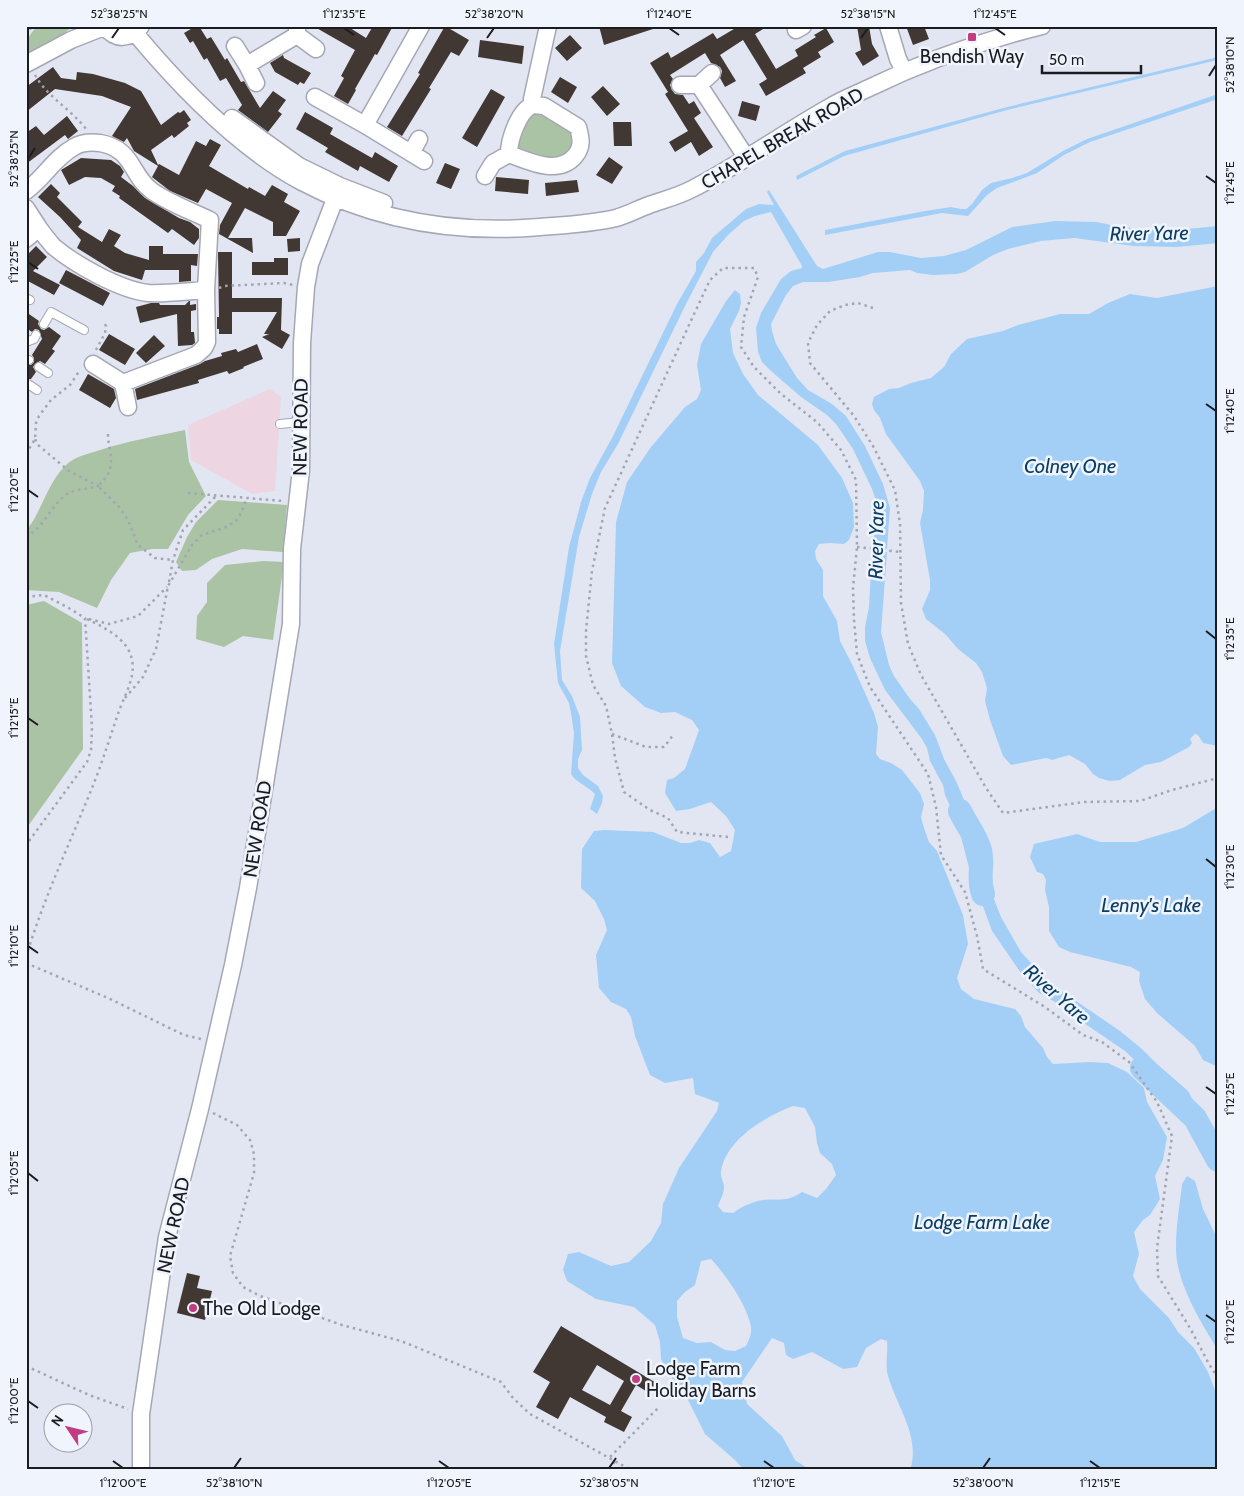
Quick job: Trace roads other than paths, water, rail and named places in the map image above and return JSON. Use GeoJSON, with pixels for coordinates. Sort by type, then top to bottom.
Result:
{"type":"FeatureCollection","features":[{"type":"Feature","properties":{"kind":"street"},"geometry":{"type":"LineString","coordinates":[[30,68],[71,40],[104,26]]}},
{"type":"Feature","properties":{"kind":"street","name":"CHAPEL BREAK ROAD"},"geometry":{"type":"LineString","coordinates":[[104,26],[109,32],[118,37],[127,37],[138,30],[169,73],[230,131],[300,181],[338,192],[370,210],[420,222],[455,228],[516,229],[617,218],[690,190],[720,174],[830,106],[904,71],[994,38],[1042,26]]}},
{"type":"Feature","properties":{"kind":"street"},"geometry":{"type":"LineString","coordinates":[[365,125],[421,26]]}},
{"type":"Feature","properties":{"kind":"street"},"geometry":{"type":"LineString","coordinates":[[533,105],[532,99],[548,26]]}},
{"type":"Feature","properties":{"kind":"street"},"geometry":{"type":"LineString","coordinates":[[888,26],[904,71]]}},
{"type":"Feature","properties":{"kind":"street"},"geometry":{"type":"LineString","coordinates":[[247,65],[297,31],[316,49]]}},
{"type":"Feature","properties":{"kind":"street"},"geometry":{"type":"LineString","coordinates":[[234,46],[256,83]]}},
{"type":"Feature","properties":{"kind":"street"},"geometry":{"type":"LineString","coordinates":[[680,85],[699,85],[712,73]]}},
{"type":"Feature","properties":{"kind":"street"},"geometry":{"type":"LineString","coordinates":[[699,85],[746,157]]}},
{"type":"Feature","properties":{"kind":"street"},"geometry":{"type":"LineString","coordinates":[[315,97],[365,125],[418,151]]}},
{"type":"Feature","properties":{"kind":"street"},"geometry":{"type":"LineString","coordinates":[[485,176],[493,163],[509,154],[534,163],[548,166],[559,165],[571,160],[579,151],[582,140],[578,127],[544,106],[533,105],[527,107],[514,130],[509,144],[509,154]]}},
{"type":"Feature","properties":{"kind":"street"},"geometry":{"type":"LineString","coordinates":[[26,191],[58,158],[76,146],[90,142],[107,144],[122,152],[150,190],[162,198],[210,220],[206,282],[207,342],[204,348],[196,355],[123,383]]}},
{"type":"Feature","properties":{"kind":"street","name":"NEW ROAD"},"geometry":{"type":"LineString","coordinates":[[141,1470],[141,1414],[167,1237],[200,1109],[248,888],[291,624],[292,549],[301,470],[302,343],[308,277],[315,251],[338,192]]}},
{"type":"Feature","properties":{"kind":"street"},"geometry":{"type":"LineString","coordinates":[[26,208],[51,244],[63,254],[94,273],[120,285],[148,293],[206,282]]}},
{"type":"Feature","properties":{"kind":"street"},"geometry":{"type":"LineString","coordinates":[[26,239],[39,228]]}},
{"type":"Feature","properties":{"kind":"street"},"geometry":{"type":"LineString","coordinates":[[90,362],[123,383],[128,407]]}},
{"type":"Feature","properties":{"kind":"lane"},"geometry":{"type":"LineString","coordinates":[[44,324],[51,312],[84,330]]}},
{"type":"Feature","properties":{"kind":"lane"},"geometry":{"type":"LineString","coordinates":[[26,342],[34,339],[36,335]]}},
{"type":"Feature","properties":{"kind":"lane"},"geometry":{"type":"LineString","coordinates":[[39,367],[48,373]]}},
{"type":"Feature","properties":{"kind":"lane"},"geometry":{"type":"LineString","coordinates":[[28,384],[37,390]]}},
{"type":"Feature","properties":{"kind":"lane"},"geometry":{"type":"LineString","coordinates":[[280,424],[300,422]]}},
{"type":"Feature","properties":{"kind":"water"},"geometry":{"type":"Polygon","coordinates":[[[1218,57],[1218,60],[1007,110],[844,156],[797,180],[796,176],[845,151],[1007,107],[1218,57]]]}},
{"type":"Feature","properties":{"kind":"water"},"geometry":{"type":"Polygon","coordinates":[[[1218,94],[1218,99],[1090,142],[1064,155],[1037,173],[997,188],[987,195],[968,216],[942,213],[825,235],[825,230],[925,211],[951,207],[966,209],[982,190],[991,183],[1027,173],[1087,139],[1218,94]]]}},
{"type":"Feature","properties":{"kind":"water"},"geometry":{"type":"Polygon","coordinates":[[[769,190],[817,266],[823,269],[878,252],[890,252],[921,258],[944,256],[966,250],[1012,227],[1055,221],[1097,222],[1120,227],[1152,230],[1177,230],[1218,226],[1218,243],[1177,247],[1134,246],[1074,238],[1041,241],[1008,249],[993,255],[965,272],[957,274],[933,275],[910,270],[873,273],[829,282],[803,282],[793,286],[786,295],[771,324],[776,344],[797,378],[808,390],[832,404],[846,416],[865,446],[883,484],[890,508],[887,549],[873,548],[877,503],[853,449],[836,424],[770,370],[762,362],[758,352],[756,328],[761,313],[781,279],[791,271],[802,268],[802,266],[771,212],[744,221],[728,235],[713,252],[618,444],[601,472],[579,537],[560,651],[562,680],[572,696],[580,717],[582,750],[578,759],[578,768],[583,775],[598,786],[603,796],[597,814],[590,809],[595,794],[571,774],[574,733],[569,703],[558,683],[554,644],[569,547],[581,502],[590,478],[613,436],[677,304],[696,271],[696,262],[704,253],[712,238],[746,209],[759,204],[774,205],[767,192],[769,190]]]}},
{"type":"Feature","properties":{"kind":"water","name":"Colney One"},"geometry":{"type":"Polygon","coordinates":[[[1218,286],[1218,746],[1203,743],[1198,735],[1195,734],[1190,739],[1192,743],[1189,747],[1161,762],[1145,765],[1120,780],[1110,781],[1099,778],[1085,764],[1069,755],[1052,760],[1046,758],[1011,765],[1003,756],[990,720],[985,701],[987,688],[982,672],[976,663],[926,619],[922,609],[930,590],[920,523],[924,491],[920,481],[886,434],[872,404],[874,397],[889,389],[899,388],[931,378],[944,367],[951,354],[967,339],[1003,331],[1060,314],[1089,314],[1108,303],[1130,294],[1157,298],[1218,286]]]}},
{"type":"Feature","properties":{"kind":"water","name":"Lodge Farm Lake"},"geometry":{"type":"Polygon","coordinates":[[[735,290],[740,294],[741,303],[739,311],[730,329],[733,353],[743,374],[758,395],[818,445],[842,478],[853,503],[854,527],[849,540],[844,544],[819,544],[815,551],[816,559],[823,570],[823,596],[837,621],[840,641],[874,713],[878,727],[876,754],[880,759],[902,770],[920,793],[924,804],[921,817],[924,828],[929,842],[937,851],[963,915],[968,944],[957,978],[961,989],[974,999],[1015,1009],[1021,1016],[1025,1027],[1043,1048],[1053,1064],[1108,1063],[1127,1072],[1144,1088],[1147,1102],[1167,1137],[1163,1160],[1155,1176],[1160,1199],[1150,1215],[1143,1220],[1134,1232],[1139,1254],[1133,1276],[1140,1289],[1169,1318],[1178,1332],[1194,1348],[1208,1372],[1218,1398],[1218,1470],[910,1470],[913,1458],[910,1434],[888,1376],[887,1341],[881,1339],[866,1348],[857,1367],[843,1369],[812,1352],[793,1359],[786,1355],[784,1343],[772,1338],[742,1382],[747,1404],[782,1436],[795,1460],[810,1470],[744,1470],[705,1434],[682,1388],[669,1375],[661,1359],[660,1342],[655,1325],[634,1307],[596,1299],[567,1281],[563,1270],[568,1254],[579,1252],[611,1266],[629,1262],[651,1241],[661,1223],[663,1204],[679,1168],[717,1111],[719,1103],[695,1094],[693,1078],[665,1083],[650,1075],[635,1036],[631,1017],[626,1009],[611,1002],[599,988],[596,955],[607,930],[595,901],[581,888],[582,849],[594,831],[653,832],[681,843],[699,840],[710,843],[720,857],[731,851],[735,830],[726,816],[711,802],[690,809],[676,811],[665,793],[667,780],[674,778],[685,769],[699,730],[692,720],[675,712],[661,713],[645,707],[621,686],[612,663],[616,522],[627,482],[651,447],[685,407],[697,399],[701,390],[697,365],[701,344],[726,301],[735,290]],[[793,1106],[759,1123],[738,1140],[730,1150],[724,1160],[721,1172],[724,1190],[718,1206],[723,1212],[733,1213],[755,1202],[787,1199],[802,1192],[817,1198],[836,1175],[832,1164],[820,1153],[815,1127],[805,1108],[793,1106]],[[711,1259],[701,1261],[695,1285],[677,1301],[677,1317],[683,1338],[697,1343],[711,1342],[725,1350],[735,1351],[746,1346],[751,1335],[749,1318],[735,1291],[711,1259]]]}},
{"type":"Feature","properties":{"kind":"water"},"geometry":{"type":"Polygon","coordinates":[[[872,551],[887,552],[881,632],[889,665],[894,676],[919,709],[935,735],[944,759],[956,781],[971,816],[984,874],[1001,917],[1021,952],[1044,977],[1120,1031],[1188,1091],[1218,1147],[1218,1178],[1183,1107],[1125,1051],[1060,1005],[1038,992],[1021,973],[992,931],[969,868],[957,821],[945,795],[943,785],[930,761],[927,748],[885,690],[870,658],[865,641],[865,627],[869,607],[872,551]]]}},
{"type":"Feature","properties":{"kind":"water","name":"Lenny's Lake"},"geometry":{"type":"Polygon","coordinates":[[[1218,807],[1218,1067],[1203,1060],[1195,1046],[1157,1013],[1145,999],[1139,981],[1140,972],[1131,967],[1070,952],[1059,947],[1049,931],[1049,907],[1045,890],[1046,880],[1043,874],[1037,872],[1030,857],[1034,844],[1077,834],[1100,842],[1136,842],[1183,828],[1218,807]]]}},
{"type":"Feature","properties":{"kind":"water"},"geometry":{"type":"Polygon","coordinates":[[[1187,1176],[1195,1181],[1203,1209],[1218,1240],[1218,1350],[1184,1287],[1177,1259],[1177,1230],[1182,1184],[1187,1176]]]}},
{"type":"Feature","properties":{"kind":"waterway","name":"River Yare"},"geometry":{"type":"LineString","coordinates":[[960,811],[980,850],[981,888],[983,894]]}},
{"type":"Feature","properties":{"kind":"waterway","name":"River Yare"},"geometry":{"type":"LineString","coordinates":[[1142,1068],[1195,1118],[1218,1160]]}},
{"type":"Feature","properties":{"kind":"place","name":"Bendish Way"},"geometry":{"type":"Point","coordinates":[972,37]}},
{"type":"Feature","properties":{"kind":"place","name":"The Old Lodge"},"geometry":{"type":"Point","coordinates":[193,1308]}},
{"type":"Feature","properties":{"kind":"place","name":"Lodge Farm Holiday Barns"},"geometry":{"type":"Point","coordinates":[636,1379]}}]}
